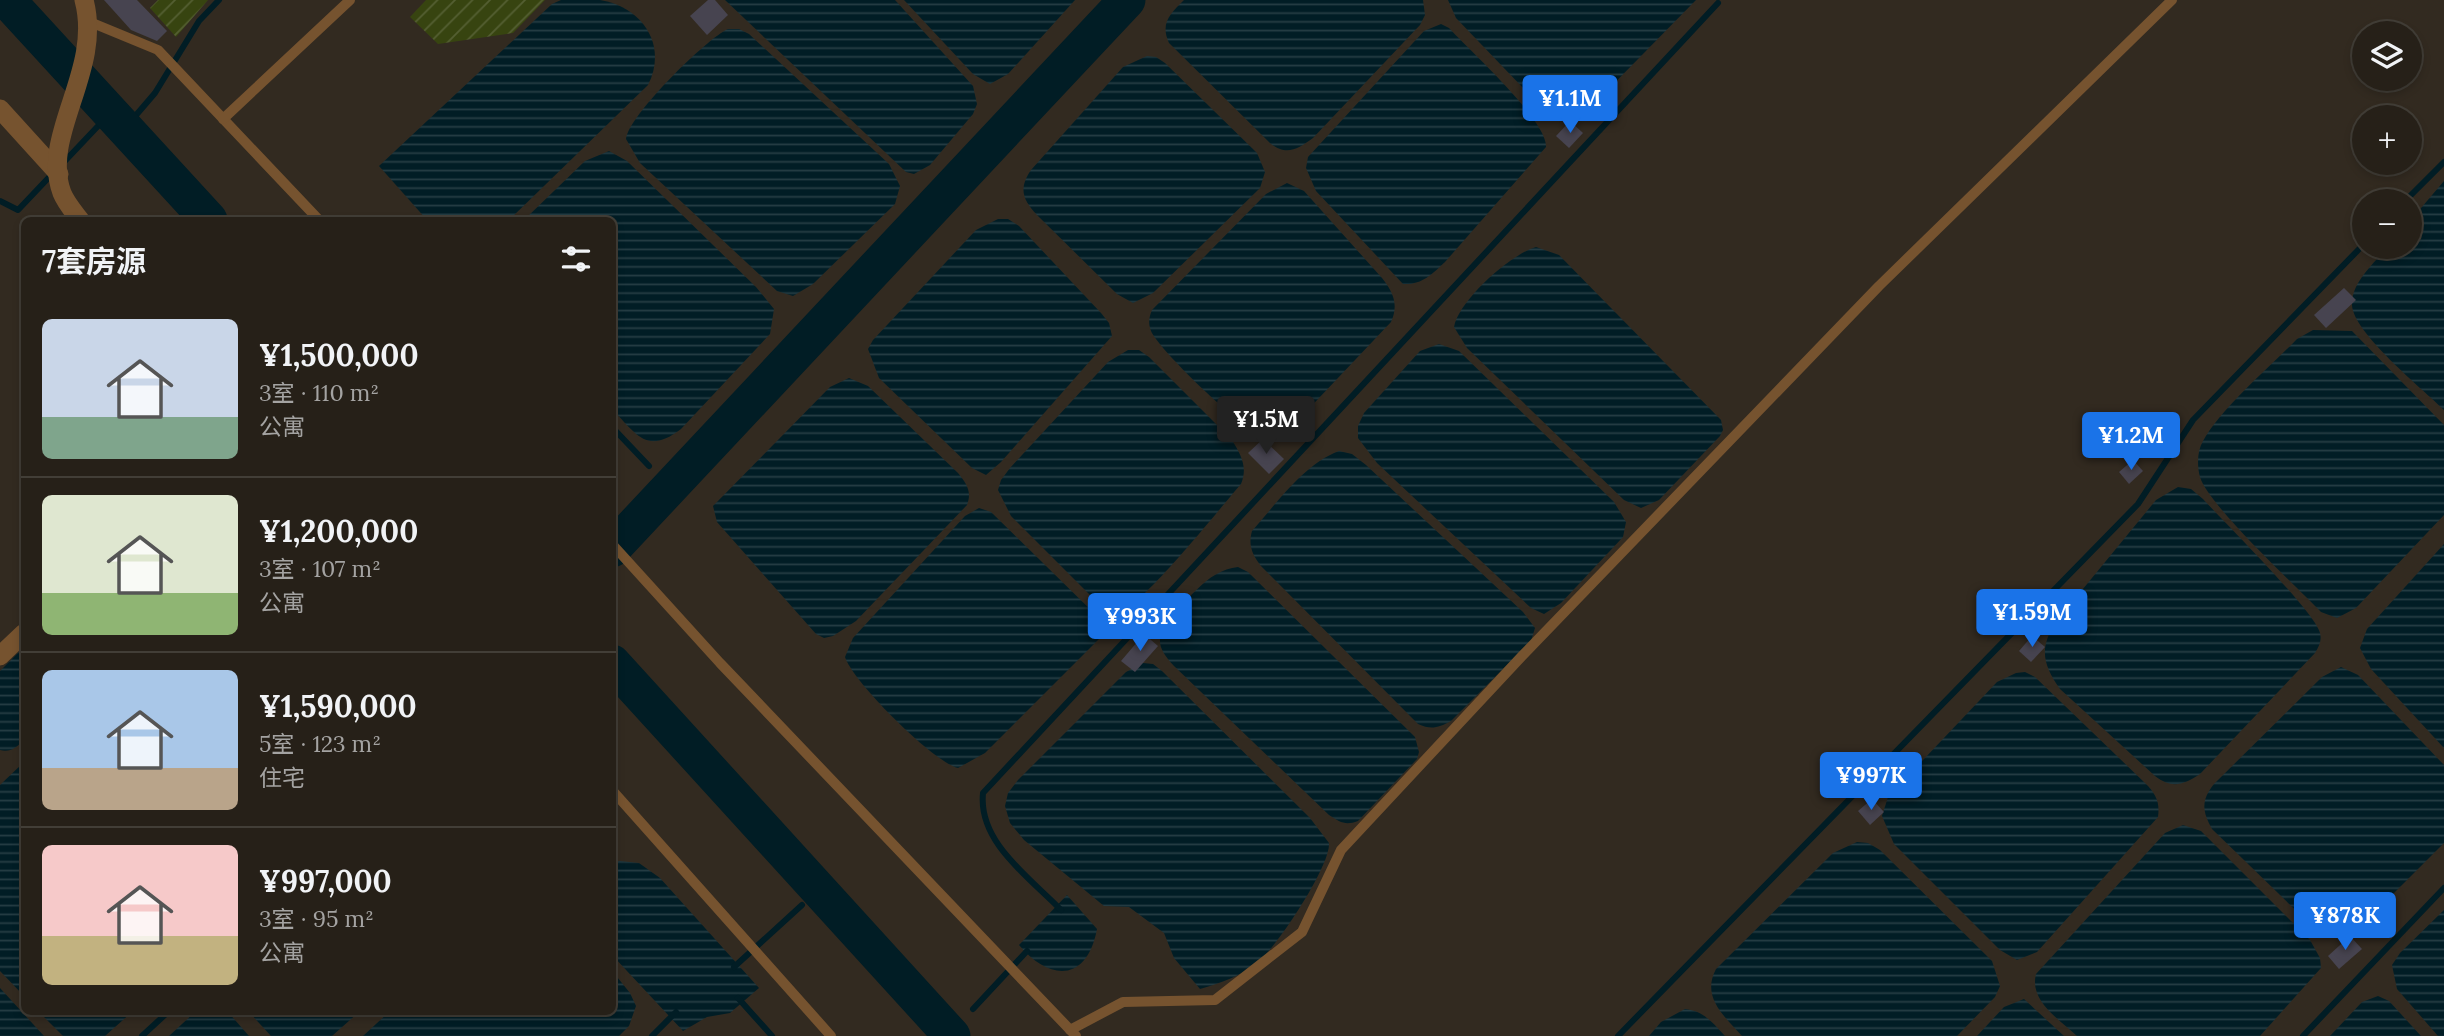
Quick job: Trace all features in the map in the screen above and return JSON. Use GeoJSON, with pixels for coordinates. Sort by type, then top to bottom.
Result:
{"type":"FeatureCollection","features":[{"type":"Feature","properties":{"kind":"street"},"geometry":{"type":"LineString","coordinates":[[78,217],[62,194],[56,158],[86,58],[90,22],[84,0]]}},
{"type":"Feature","properties":{"kind":"street"},"geometry":{"type":"LineString","coordinates":[[0,109],[59,174]]}},
{"type":"Feature","properties":{"kind":"street"},"geometry":{"type":"LineString","coordinates":[[0,656],[21,636]]}},
{"type":"Feature","properties":{"kind":"lane"},"geometry":{"type":"LineString","coordinates":[[223,119],[350,0]]}},
{"type":"Feature","properties":{"kind":"lane"},"geometry":{"type":"LineString","coordinates":[[616,548],[720,663],[1073,1033],[1123,1002],[1215,1000],[1302,932],[1341,850],[1879,286],[2172,0]]}},
{"type":"Feature","properties":{"kind":"lane"},"geometry":{"type":"LineString","coordinates":[[90,22],[158,50],[316,217]]}},
{"type":"Feature","properties":{"kind":"lane"},"geometry":{"type":"LineString","coordinates":[[616,794],[831,1036]]}},
{"type":"Feature","properties":{"kind":"green space"},"geometry":{"type":"Polygon","coordinates":[[[158,0],[208,0],[176,37],[150,8],[158,0]]]}},
{"type":"Feature","properties":{"kind":"green space"},"geometry":{"type":"Polygon","coordinates":[[[426,0],[545,0],[513,33],[438,44],[410,17],[426,0]]]}},
{"type":"Feature","properties":{"kind":"water"},"geometry":{"type":"Polygon","coordinates":[[[561,0],[600,0],[615,4],[639,20],[648,31],[655,56],[648,85],[512,217],[424,217],[379,166],[552,4],[561,0]]]}},
{"type":"Feature","properties":{"kind":"water"},"geometry":{"type":"Polygon","coordinates":[[[725,0],[895,0],[973,86],[977,104],[973,114],[930,165],[914,174],[906,172],[725,0]]]}},
{"type":"Feature","properties":{"kind":"water"},"geometry":{"type":"Polygon","coordinates":[[[904,0],[1075,0],[1008,74],[990,84],[973,74],[904,0]]]}},
{"type":"Feature","properties":{"kind":"water"},"geometry":{"type":"Polygon","coordinates":[[[1184,0],[1423,0],[1425,15],[1420,25],[1313,138],[1292,150],[1282,150],[1271,144],[1169,43],[1166,24],[1184,0]]]}},
{"type":"Feature","properties":{"kind":"water"},"geometry":{"type":"Polygon","coordinates":[[[1448,0],[1696,0],[1587,111],[1563,119],[1547,113],[1456,18],[1448,0]]]}},
{"type":"Feature","properties":{"kind":"water"},"geometry":{"type":"Polygon","coordinates":[[[1441,24],[1449,28],[1521,104],[1543,135],[1546,147],[1445,262],[1421,281],[1403,284],[1316,191],[1306,168],[1308,157],[1424,31],[1441,24]]]}},
{"type":"Feature","properties":{"kind":"water"},"geometry":{"type":"Polygon","coordinates":[[[728,29],[739,29],[749,34],[889,164],[900,186],[895,204],[813,284],[793,296],[777,291],[640,163],[626,139],[639,114],[653,97],[703,47],[728,29]]]}},
{"type":"Feature","properties":{"kind":"water"},"geometry":{"type":"Polygon","coordinates":[[[1147,56],[1156,57],[1165,63],[1257,153],[1265,172],[1260,188],[1153,293],[1133,303],[1117,294],[1037,215],[1028,204],[1023,189],[1031,170],[1123,67],[1147,56]]]}},
{"type":"Feature","properties":{"kind":"water"},"geometry":{"type":"Polygon","coordinates":[[[609,151],[627,161],[756,287],[774,309],[770,334],[681,429],[659,441],[643,439],[616,413],[616,217],[527,217],[585,161],[609,151]]]}},
{"type":"Feature","properties":{"kind":"water"},"geometry":{"type":"Polygon","coordinates":[[[2444,181],[2444,410],[2376,345],[2355,317],[2352,305],[2359,281],[2377,259],[2422,259],[2422,207],[2444,181]]]}},
{"type":"Feature","properties":{"kind":"water"},"geometry":{"type":"Polygon","coordinates":[[[1287,183],[1304,191],[1382,278],[1392,293],[1395,310],[1391,322],[1283,436],[1251,427],[1225,409],[1166,352],[1156,340],[1149,323],[1152,310],[1266,194],[1287,183]]]}},
{"type":"Feature","properties":{"kind":"water"},"geometry":{"type":"Polygon","coordinates":[[[998,219],[1008,219],[1019,226],[1101,313],[1109,323],[1112,336],[1001,462],[986,475],[972,468],[879,378],[868,349],[873,340],[976,230],[998,219]]]}},
{"type":"Feature","properties":{"kind":"water"},"geometry":{"type":"Polygon","coordinates":[[[1536,247],[1559,255],[1721,420],[1723,430],[1720,436],[1659,500],[1641,508],[1624,500],[1467,348],[1454,327],[1465,305],[1487,280],[1513,259],[1536,247]]]}},
{"type":"Feature","properties":{"kind":"water"},"geometry":{"type":"Polygon","coordinates":[[[2313,330],[2352,331],[2444,425],[2444,515],[2356,608],[2337,618],[2321,612],[2235,525],[2207,490],[2198,468],[2201,445],[2211,428],[2297,339],[2313,330]]]}},
{"type":"Feature","properties":{"kind":"water"},"geometry":{"type":"Polygon","coordinates":[[[1439,344],[1459,351],[1614,502],[1626,522],[1623,537],[1561,603],[1544,614],[1531,608],[1377,463],[1358,438],[1358,426],[1364,413],[1420,351],[1439,344]]]}},
{"type":"Feature","properties":{"kind":"water"},"geometry":{"type":"Polygon","coordinates":[[[1128,350],[1139,350],[1149,357],[1232,440],[1241,456],[1244,472],[1241,484],[1164,574],[1132,604],[1121,611],[1115,611],[1100,605],[1011,516],[998,490],[1001,480],[1010,468],[1108,362],[1128,350]]]}},
{"type":"Feature","properties":{"kind":"water"},"geometry":{"type":"Polygon","coordinates":[[[849,378],[868,386],[958,473],[969,496],[967,505],[856,621],[833,636],[824,638],[816,634],[717,522],[713,506],[830,387],[849,378]]]}},
{"type":"Feature","properties":{"kind":"water"},"geometry":{"type":"Polygon","coordinates":[[[1339,451],[1352,454],[1366,465],[1523,612],[1535,628],[1531,641],[1451,721],[1442,725],[1431,728],[1418,724],[1261,566],[1253,553],[1250,541],[1252,531],[1303,475],[1326,457],[1339,451]]]}},
{"type":"Feature","properties":{"kind":"water"},"geometry":{"type":"Polygon","coordinates":[[[2178,487],[2191,489],[2203,499],[2268,567],[2315,622],[2321,639],[2315,653],[2200,774],[2183,783],[2172,784],[2155,776],[2060,689],[2047,664],[2045,649],[2055,623],[2156,500],[2178,487]]]}},
{"type":"Feature","properties":{"kind":"water"},"geometry":{"type":"Polygon","coordinates":[[[979,508],[991,512],[1099,618],[1102,636],[985,753],[958,768],[931,752],[895,720],[851,669],[845,657],[853,638],[965,516],[979,508]]]}},
{"type":"Feature","properties":{"kind":"water"},"geometry":{"type":"Polygon","coordinates":[[[2444,544],[2444,748],[2371,669],[2360,648],[2367,629],[2444,544]]]}},
{"type":"Feature","properties":{"kind":"water"},"geometry":{"type":"Polygon","coordinates":[[[1238,567],[1248,572],[1415,737],[1419,752],[1417,759],[1358,821],[1343,822],[1329,815],[1174,666],[1163,652],[1161,632],[1188,598],[1216,574],[1238,567]]]}},
{"type":"Feature","properties":{"kind":"water"},"geometry":{"type":"Polygon","coordinates":[[[21,650],[21,743],[4,751],[0,750],[0,671],[21,650]]]}},
{"type":"Feature","properties":{"kind":"water"},"geometry":{"type":"Polygon","coordinates":[[[1143,663],[1153,664],[1162,671],[1310,818],[1329,843],[1327,854],[1312,886],[1267,953],[1238,975],[1200,989],[1174,958],[1164,933],[1129,907],[1104,906],[1024,840],[1010,823],[1005,806],[1008,793],[1018,780],[1126,672],[1143,663]]]}},
{"type":"Feature","properties":{"kind":"water"},"geometry":{"type":"Polygon","coordinates":[[[2341,667],[2358,675],[2444,765],[2444,843],[2368,919],[2349,931],[2331,934],[2317,931],[2212,829],[2204,806],[2214,784],[2322,677],[2341,667]]]}},
{"type":"Feature","properties":{"kind":"water"},"geometry":{"type":"Polygon","coordinates":[[[2025,672],[2035,677],[2145,783],[2156,798],[2158,817],[2037,952],[2017,960],[2000,950],[1894,844],[1882,816],[1888,797],[1997,682],[2025,672]]]}},
{"type":"Feature","properties":{"kind":"water"},"geometry":{"type":"Polygon","coordinates":[[[21,765],[21,993],[0,971],[0,785],[21,765]]]}},
{"type":"Feature","properties":{"kind":"water"},"geometry":{"type":"Polygon","coordinates":[[[2183,825],[2201,831],[2310,940],[2320,958],[2321,968],[2260,1036],[2077,1036],[2041,1001],[2035,984],[2036,974],[2165,833],[2183,825]]]}},
{"type":"Feature","properties":{"kind":"water"},"geometry":{"type":"Polygon","coordinates":[[[1857,842],[1868,843],[1880,850],[1992,961],[2000,986],[1995,997],[1957,1036],[1742,1036],[1722,1013],[1713,997],[1711,988],[1716,969],[1833,853],[1857,842]]]}},
{"type":"Feature","properties":{"kind":"water"},"geometry":{"type":"Polygon","coordinates":[[[616,862],[639,863],[660,878],[759,988],[730,1013],[707,1017],[683,1031],[616,959],[616,862]]]}},
{"type":"Feature","properties":{"kind":"water"},"geometry":{"type":"Polygon","coordinates":[[[1067,895],[1097,929],[1085,959],[1066,971],[1043,966],[1019,945],[1067,895]]]}},
{"type":"Feature","properties":{"kind":"water"},"geometry":{"type":"Polygon","coordinates":[[[2444,910],[2444,1036],[2438,1036],[2397,989],[2392,965],[2400,953],[2444,910]]]}},
{"type":"Feature","properties":{"kind":"water"},"geometry":{"type":"Polygon","coordinates":[[[616,976],[630,993],[636,1006],[629,1026],[619,1036],[363,1036],[386,1015],[616,1015],[616,976]]]}},
{"type":"Feature","properties":{"kind":"water"},"geometry":{"type":"Polygon","coordinates":[[[0,988],[21,1011],[21,1015],[25,1015],[44,1036],[0,1036],[0,988]]]}},
{"type":"Feature","properties":{"kind":"water"},"geometry":{"type":"Polygon","coordinates":[[[2378,996],[2389,1001],[2421,1036],[2330,1036],[2362,1002],[2378,996]]]}},
{"type":"Feature","properties":{"kind":"water"},"geometry":{"type":"Polygon","coordinates":[[[2024,999],[2064,1036],[1977,1036],[2004,1007],[2024,999]]]}},
{"type":"Feature","properties":{"kind":"water"},"geometry":{"type":"Polygon","coordinates":[[[1685,1009],[1703,1015],[1725,1036],[1649,1036],[1661,1022],[1685,1009]]]}},
{"type":"Feature","properties":{"kind":"water"},"geometry":{"type":"Polygon","coordinates":[[[42,1015],[129,1015],[105,1036],[63,1036],[42,1015]]]}},
{"type":"Feature","properties":{"kind":"water"},"geometry":{"type":"Polygon","coordinates":[[[192,1015],[231,1015],[249,1036],[169,1036],[192,1015]]]}},
{"type":"Feature","properties":{"kind":"water"},"geometry":{"type":"Polygon","coordinates":[[[252,1015],[356,1015],[332,1036],[271,1036],[252,1015]]]}},
{"type":"Feature","properties":{"kind":"building"},"geometry":{"type":"Polygon","coordinates":[[[104,0],[137,0],[167,31],[157,41],[131,30],[104,0]]]}},
{"type":"Feature","properties":{"kind":"building"},"geometry":{"type":"Polygon","coordinates":[[[708,0],[715,0],[728,15],[707,35],[690,16],[708,0]]]}},
{"type":"Feature","properties":{"kind":"building"},"geometry":{"type":"Polygon","coordinates":[[[1570,121],[1583,133],[1569,148],[1556,136],[1570,121]]]}},
{"type":"Feature","properties":{"kind":"building"},"geometry":{"type":"Polygon","coordinates":[[[2344,288],[2356,300],[2326,328],[2314,315],[2344,288]]]}},
{"type":"Feature","properties":{"kind":"building"},"geometry":{"type":"Polygon","coordinates":[[[1263,439],[1284,459],[1269,474],[1248,453],[1263,439]]]}},
{"type":"Feature","properties":{"kind":"building"},"geometry":{"type":"Polygon","coordinates":[[[2133,460],[2143,471],[2129,484],[2119,472],[2133,460]]]}},
{"type":"Feature","properties":{"kind":"building"},"geometry":{"type":"Polygon","coordinates":[[[1144,634],[1158,646],[1135,672],[1121,661],[1144,634]]]}},
{"type":"Feature","properties":{"kind":"building"},"geometry":{"type":"Polygon","coordinates":[[[2032,636],[2045,647],[2031,662],[2019,651],[2032,636]]]}},
{"type":"Feature","properties":{"kind":"building"},"geometry":{"type":"Polygon","coordinates":[[[1872,799],[1884,812],[1870,825],[1858,811],[1872,799]]]}},
{"type":"Feature","properties":{"kind":"building"},"geometry":{"type":"Polygon","coordinates":[[[2350,936],[2362,949],[2339,969],[2328,956],[2350,936]]]}},
{"type":"Feature","properties":{"kind":"waterway"},"geometry":{"type":"LineString","coordinates":[[7,0],[206,217]]}},
{"type":"Feature","properties":{"kind":"waterway"},"geometry":{"type":"LineString","coordinates":[[125,128],[155,93],[199,21],[219,0]]}},
{"type":"Feature","properties":{"kind":"waterway"},"geometry":{"type":"LineString","coordinates":[[616,545],[1127,0]]}},
{"type":"Feature","properties":{"kind":"waterway"},"geometry":{"type":"LineString","coordinates":[[1061,910],[1008,858],[997,843],[984,811],[983,793],[1718,3]]}},
{"type":"Feature","properties":{"kind":"waterway"},"geometry":{"type":"LineString","coordinates":[[64,162],[99,125]]}},
{"type":"Feature","properties":{"kind":"waterway"},"geometry":{"type":"LineString","coordinates":[[2417,189],[2444,162]]}},
{"type":"Feature","properties":{"kind":"waterway"},"geometry":{"type":"LineString","coordinates":[[0,201],[18,210],[54,172]]}},
{"type":"Feature","properties":{"kind":"waterway"},"geometry":{"type":"LineString","coordinates":[[1618,1036],[2138,504],[2193,420],[2352,256]]}},
{"type":"Feature","properties":{"kind":"waterway"},"geometry":{"type":"LineString","coordinates":[[616,431],[649,466]]}},
{"type":"Feature","properties":{"kind":"waterway"},"geometry":{"type":"LineString","coordinates":[[616,667],[952,1036]]}},
{"type":"Feature","properties":{"kind":"waterway"},"geometry":{"type":"LineString","coordinates":[[2303,1036],[2444,888]]}},
{"type":"Feature","properties":{"kind":"waterway"},"geometry":{"type":"LineString","coordinates":[[734,967],[802,905]]}},
{"type":"Feature","properties":{"kind":"waterway"},"geometry":{"type":"LineString","coordinates":[[973,1009],[1027,951]]}},
{"type":"Feature","properties":{"kind":"waterway"},"geometry":{"type":"LineString","coordinates":[[738,998],[772,1036]]}},
{"type":"Feature","properties":{"kind":"waterway"},"geometry":{"type":"LineString","coordinates":[[652,1036],[676,1012]]}},
{"type":"Feature","properties":{"kind":"waterway"},"geometry":{"type":"LineString","coordinates":[[142,1036],[165,1015]]}}]}
